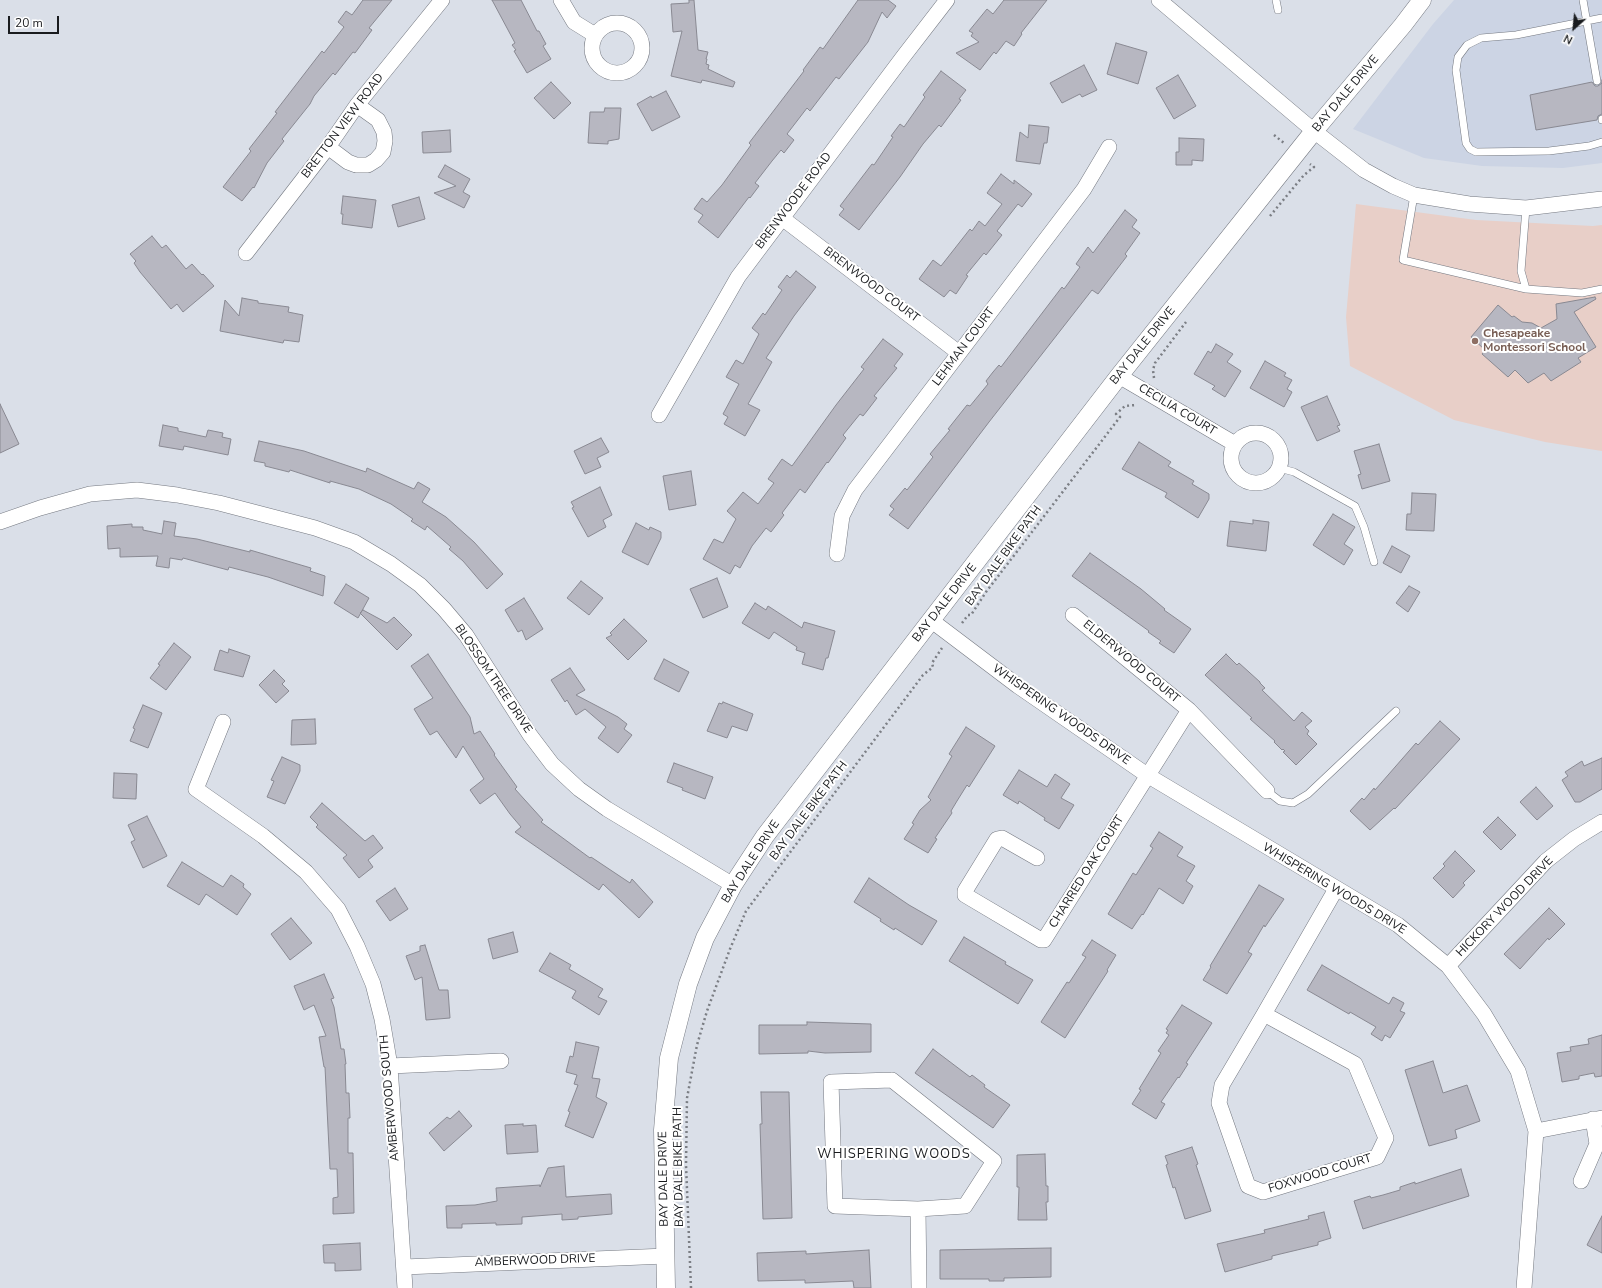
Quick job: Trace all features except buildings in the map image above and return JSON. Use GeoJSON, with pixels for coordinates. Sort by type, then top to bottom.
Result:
{"type":"FeatureCollection","features":[{"type":"Feature","properties":{"kind":"street","name":"BRETTON VIEW ROAD"},"geometry":{"type":"LineString","coordinates":[[246,253],[328,147],[357,105],[442,0]]}},
{"type":"Feature","properties":{"kind":"street"},"geometry":{"type":"LineString","coordinates":[[561,0],[574,22],[595,35]]}},
{"type":"Feature","properties":{"kind":"street","name":"BRENWOODE ROAD"},"geometry":{"type":"LineString","coordinates":[[659,415],[738,277],[903,56],[948,0]]}},
{"type":"Feature","properties":{"kind":"street"},"geometry":{"type":"LineString","coordinates":[[1159,0],[1314,132],[1364,170],[1392,186],[1414,195],[1469,204],[1526,208],[1602,200]]}},
{"type":"Feature","properties":{"kind":"street","name":"BAY DALE DRIVE"},"geometry":{"type":"LineString","coordinates":[[666,1288],[663,1130],[669,1058],[688,984],[703,944],[734,885],[765,836],[932,621],[1118,376],[1422,0]]}},
{"type":"Feature","properties":{"kind":"street"},"geometry":{"type":"LineString","coordinates":[[328,147],[348,162],[356,165],[368,165],[376,160],[383,152],[384,132],[378,120],[357,105]]}},
{"type":"Feature","properties":{"kind":"street","name":"LEHMAN COURT"},"geometry":{"type":"LineString","coordinates":[[837,554],[842,516],[855,490],[1084,189],[1109,147]]}},
{"type":"Feature","properties":{"kind":"street","name":"BRENWOOD COURT"},"geometry":{"type":"LineString","coordinates":[[782,218],[960,353]]}},
{"type":"Feature","properties":{"kind":"street","name":"CECILIA COURT"},"geometry":{"type":"LineString","coordinates":[[1118,376],[1234,444]]}},
{"type":"Feature","properties":{"kind":"street"},"geometry":{"type":"LineString","coordinates":[[1257,433],[1271,438],[1277,444],[1280,451],[1281,460],[1279,468],[1271,478],[1263,482],[1247,482],[1234,471],[1231,463],[1231,454],[1234,444],[1240,438],[1248,434],[1257,433]]}},
{"type":"Feature","properties":{"kind":"street","name":"BLOSSOM TREE DRIVE"},"geometry":{"type":"LineString","coordinates":[[0,522],[40,508],[90,494],[137,490],[178,495],[219,503],[315,528],[354,542],[391,564],[420,585],[444,609],[466,635],[534,741],[552,764],[579,789],[607,809],[734,885]]}},
{"type":"Feature","properties":{"kind":"street","name":"ELDERWOOD COURT"},"geometry":{"type":"LineString","coordinates":[[1073,615],[1189,710],[1267,791]]}},
{"type":"Feature","properties":{"kind":"street","name":"WHISPERING WOODS DRIVE"},"geometry":{"type":"LineString","coordinates":[[932,621],[1025,690],[1147,775],[1398,925],[1448,966],[1484,1014],[1518,1072],[1536,1131],[1524,1288]]}},
{"type":"Feature","properties":{"kind":"street","name":"ELDERWOOD COURT"},"geometry":{"type":"LineString","coordinates":[[1147,775],[1189,710]]}},
{"type":"Feature","properties":{"kind":"street","name":"AMBERWOOD SOUTH"},"geometry":{"type":"LineString","coordinates":[[223,722],[196,789],[263,836],[306,872],[338,908],[357,946],[373,984],[382,1019],[390,1066],[405,1288]]}},
{"type":"Feature","properties":{"kind":"street","name":"CHARRED OAK COURT"},"geometry":{"type":"LineString","coordinates":[[1037,858],[1002,838],[997,839],[965,891],[965,895],[1041,940],[1044,940],[1147,775]]}},
{"type":"Feature","properties":{"kind":"street","name":"HICKORY WOOD DRIVE"},"geometry":{"type":"LineString","coordinates":[[1448,966],[1546,861],[1574,839],[1602,822]]}},
{"type":"Feature","properties":{"kind":"street","name":"FOXWOOD COURT"},"geometry":{"type":"LineString","coordinates":[[1264,1014],[1355,1064],[1386,1138],[1378,1157],[1263,1192],[1248,1186],[1219,1103],[1222,1086],[1336,889]]}},
{"type":"Feature","properties":{"kind":"street"},"geometry":{"type":"LineString","coordinates":[[390,1066],[502,1061]]}},
{"type":"Feature","properties":{"kind":"street"},"geometry":{"type":"LineString","coordinates":[[892,1080],[994,1161],[965,1206],[918,1209],[835,1206],[831,1082],[892,1080]]}},
{"type":"Feature","properties":{"kind":"street"},"geometry":{"type":"LineString","coordinates":[[1536,1131],[1597,1119],[1597,1144],[1581,1181]]}},
{"type":"Feature","properties":{"kind":"street"},"geometry":{"type":"LineString","coordinates":[[918,1209],[918,1288]]}},
{"type":"Feature","properties":{"kind":"street","name":"AMBERWOOD DRIVE"},"geometry":{"type":"LineString","coordinates":[[404,1267],[666,1256]]}},
{"type":"Feature","properties":{"kind":"lane"},"geometry":{"type":"LineString","coordinates":[[1276,0],[1278,10]]}},
{"type":"Feature","properties":{"kind":"lane"},"geometry":{"type":"LineString","coordinates":[[1583,0],[1597,81]]}},
{"type":"Feature","properties":{"kind":"lane"},"geometry":{"type":"LineString","coordinates":[[1602,18],[1516,35],[1481,38],[1467,45],[1458,57],[1456,70],[1466,143],[1470,149],[1476,152],[1549,152],[1589,146],[1602,142]]}},
{"type":"Feature","properties":{"kind":"lane"},"geometry":{"type":"LineString","coordinates":[[1414,195],[1403,260],[1526,289],[1582,293],[1602,289]]}},
{"type":"Feature","properties":{"kind":"lane"},"geometry":{"type":"LineString","coordinates":[[1526,208],[1521,271],[1526,289]]}},
{"type":"Feature","properties":{"kind":"lane"},"geometry":{"type":"LineString","coordinates":[[1279,468],[1294,472],[1355,506],[1364,527],[1374,562]]}},
{"type":"Feature","properties":{"kind":"lane"},"geometry":{"type":"LineString","coordinates":[[1267,791],[1280,801],[1293,804],[1308,794],[1396,711]]}},
{"type":"Feature","properties":{"kind":"path","name":"BAY DALE BIKE PATH"},"geometry":{"type":"LineString","coordinates":[[691,1288],[686,1165],[687,1098],[697,1045],[707,1010],[746,911],[924,675],[933,667],[932,663],[951,636],[968,615],[971,615],[986,592],[1120,417]]}},
{"type":"Feature","properties":{"kind":"shaded area"},"geometry":{"type":"Polygon","coordinates":[[[1454,0],[1602,0],[1602,163],[1563,168],[1482,166],[1424,158],[1353,129],[1433,24],[1454,0]]]}},
{"type":"Feature","properties":{"kind":"shaded area","name":"Chesapeake Montessori School"},"geometry":{"type":"Polygon","coordinates":[[[1356,204],[1476,220],[1593,226],[1602,225],[1602,451],[1545,442],[1454,420],[1350,366],[1346,317],[1356,204]]]}},
{"type":"Feature","properties":{"kind":"place","name":"Chesapeake Montessori School"},"geometry":{"type":"Point","coordinates":[1475,341]}},
{"type":"Feature","properties":{"kind":"district","name":"WHISPERING WOODS"},"geometry":{"type":"Point","coordinates":[894,1155]}}]}
